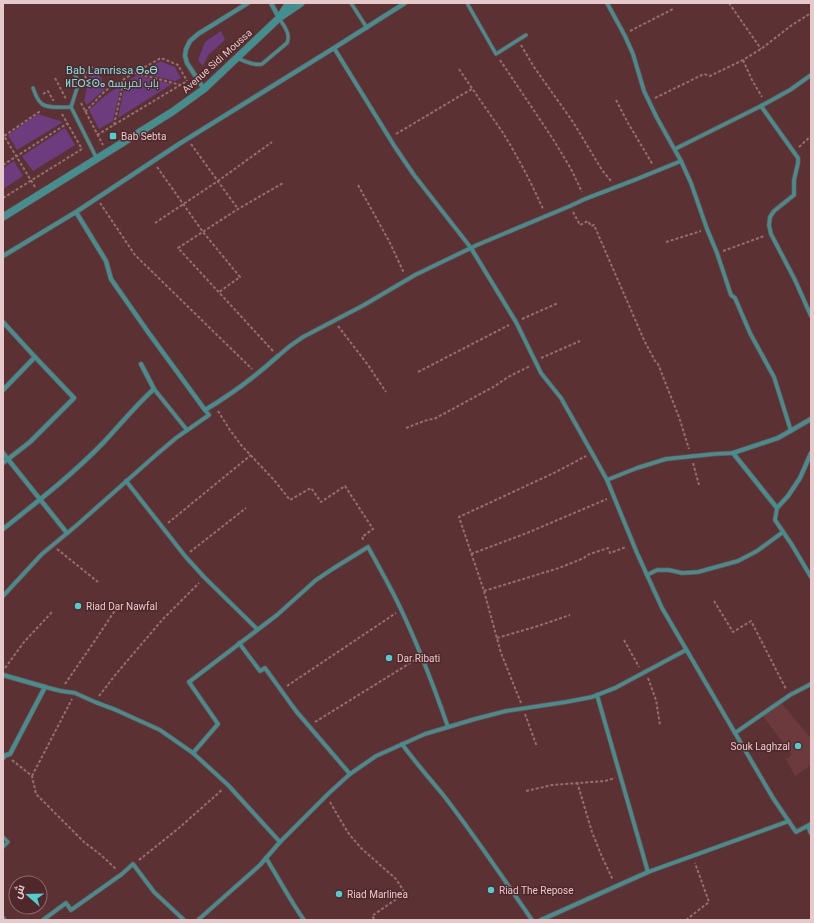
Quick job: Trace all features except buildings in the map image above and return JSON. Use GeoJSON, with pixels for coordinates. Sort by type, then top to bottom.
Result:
{"type":"FeatureCollection","features":[{"type":"Feature","properties":{"kind":"street"},"geometry":{"type":"LineString","coordinates":[[204,89],[187,63],[185,56],[186,49],[190,41],[198,34],[248,3]]}},
{"type":"Feature","properties":{"kind":"street"},"geometry":{"type":"LineString","coordinates":[[270,3],[279,18]]}},
{"type":"Feature","properties":{"kind":"street","name":"Avenue Sidi Moussa"},"geometry":{"type":"LineString","coordinates":[[279,18],[289,3]]}},
{"type":"Feature","properties":{"kind":"street","name":"Avenue Sidi Moussa"},"geometry":{"type":"LineString","coordinates":[[3,217],[172,112],[204,89],[279,18],[302,3]]}},
{"type":"Feature","properties":{"kind":"street"},"geometry":{"type":"LineString","coordinates":[[3,256],[76,212],[187,139],[405,3]]}},
{"type":"Feature","properties":{"kind":"street"},"geometry":{"type":"LineString","coordinates":[[607,3],[633,54],[644,91],[656,118],[675,149],[692,183],[731,295],[734,298],[750,333],[774,378],[791,430]]}},
{"type":"Feature","properties":{"kind":"street"},"geometry":{"type":"LineString","coordinates":[[334,48],[389,138],[414,175],[471,248],[516,322],[541,373],[561,398],[606,480],[662,608],[773,798],[796,832],[809,825],[811,833]]}},
{"type":"Feature","properties":{"kind":"street"},"geometry":{"type":"LineString","coordinates":[[675,149],[766,104],[790,90],[811,75]]}},
{"type":"Feature","properties":{"kind":"street"},"geometry":{"type":"LineString","coordinates":[[761,106],[798,158],[794,180],[794,195],[774,211],[770,217],[769,225],[771,234],[795,280],[811,316]]}},
{"type":"Feature","properties":{"kind":"street"},"geometry":{"type":"LineString","coordinates":[[205,410],[257,374],[290,346],[408,279],[471,248],[585,199],[657,172],[681,161]]}},
{"type":"Feature","properties":{"kind":"street"},"geometry":{"type":"LineString","coordinates":[[3,596],[42,554],[157,454],[187,430],[209,415],[111,279],[106,261],[76,212]]}},
{"type":"Feature","properties":{"kind":"street"},"geometry":{"type":"LineString","coordinates":[[3,463],[30,442],[74,398],[4,325]]}},
{"type":"Feature","properties":{"kind":"street"},"geometry":{"type":"LineString","coordinates":[[3,390],[35,357]]}},
{"type":"Feature","properties":{"kind":"street"},"geometry":{"type":"LineString","coordinates":[[141,364],[154,389],[187,430]]}},
{"type":"Feature","properties":{"kind":"street"},"geometry":{"type":"LineString","coordinates":[[3,529],[67,477],[103,443],[154,389]]}},
{"type":"Feature","properties":{"kind":"street"},"geometry":{"type":"LineString","coordinates":[[606,480],[666,459],[733,454],[778,438],[811,419]]}},
{"type":"Feature","properties":{"kind":"street"},"geometry":{"type":"LineString","coordinates":[[3,453],[67,533]]}},
{"type":"Feature","properties":{"kind":"street"},"geometry":{"type":"LineString","coordinates":[[811,453],[800,478],[788,496],[776,508],[775,520],[811,578]]}},
{"type":"Feature","properties":{"kind":"street"},"geometry":{"type":"LineString","coordinates":[[733,454],[776,508]]}},
{"type":"Feature","properties":{"kind":"street"},"geometry":{"type":"LineString","coordinates":[[126,481],[204,578],[257,629]]}},
{"type":"Feature","properties":{"kind":"street"},"geometry":{"type":"LineString","coordinates":[[647,575],[657,570],[698,572],[738,561],[757,551],[783,532]]}},
{"type":"Feature","properties":{"kind":"street"},"geometry":{"type":"LineString","coordinates":[[193,753],[218,724],[189,682],[276,614],[316,580],[368,547],[401,610],[422,656],[448,727]]}},
{"type":"Feature","properties":{"kind":"street"},"geometry":{"type":"LineString","coordinates":[[239,643],[260,671],[265,668],[296,711],[350,774]]}},
{"type":"Feature","properties":{"kind":"street"},"geometry":{"type":"LineString","coordinates":[[198,920],[260,864],[280,842],[350,774],[376,756],[425,734],[448,727],[506,711],[566,702],[597,695],[615,688],[686,650]]}},
{"type":"Feature","properties":{"kind":"street"},"geometry":{"type":"LineString","coordinates":[[3,675],[60,691],[75,693],[160,730],[193,753],[228,785],[280,842]]}},
{"type":"Feature","properties":{"kind":"street"},"geometry":{"type":"LineString","coordinates":[[735,733],[790,695],[811,684]]}},
{"type":"Feature","properties":{"kind":"street"},"geometry":{"type":"LineString","coordinates":[[4,756],[10,754],[45,687]]}},
{"type":"Feature","properties":{"kind":"street"},"geometry":{"type":"LineString","coordinates":[[597,695],[648,872]]}},
{"type":"Feature","properties":{"kind":"street"},"geometry":{"type":"LineString","coordinates":[[402,744],[448,802],[532,920]]}},
{"type":"Feature","properties":{"kind":"street"},"geometry":{"type":"LineString","coordinates":[[541,920],[648,872],[789,821]]}},
{"type":"Feature","properties":{"kind":"street"},"geometry":{"type":"LineString","coordinates":[[266,858],[292,903],[304,920]]}},
{"type":"Feature","properties":{"kind":"street"},"geometry":{"type":"LineString","coordinates":[[43,920],[66,903],[71,910],[122,874],[133,864],[154,892],[182,919]]}},
{"type":"Feature","properties":{"kind":"lane"},"geometry":{"type":"LineString","coordinates":[[351,3],[367,28]]}},
{"type":"Feature","properties":{"kind":"lane"},"geometry":{"type":"LineString","coordinates":[[467,3],[496,54],[526,35]]}},
{"type":"Feature","properties":{"kind":"lane"},"geometry":{"type":"LineString","coordinates":[[237,58],[252,64],[262,64],[288,42],[289,35],[279,18]]}},
{"type":"Feature","properties":{"kind":"lane"},"geometry":{"type":"LineString","coordinates":[[73,70],[78,80],[78,85],[70,107],[97,159]]}},
{"type":"Feature","properties":{"kind":"lane"},"geometry":{"type":"LineString","coordinates":[[33,88],[40,103],[44,106],[70,107]]}},
{"type":"Feature","properties":{"kind":"lane"},"geometry":{"type":"LineString","coordinates":[[3,837],[8,842],[3,847]]}},
{"type":"Feature","properties":{"kind":"path"},"geometry":{"type":"LineString","coordinates":[[729,3],[761,49]]}},
{"type":"Feature","properties":{"kind":"path"},"geometry":{"type":"LineString","coordinates":[[624,34],[673,9]]}},
{"type":"Feature","properties":{"kind":"path"},"geometry":{"type":"LineString","coordinates":[[648,101],[704,74],[710,76],[743,60],[811,13]]}},
{"type":"Feature","properties":{"kind":"path"},"geometry":{"type":"LineString","coordinates":[[518,40],[534,68],[573,122],[602,170],[616,187]]}},
{"type":"Feature","properties":{"kind":"path"},"geometry":{"type":"LineString","coordinates":[[496,54],[553,139],[571,169],[585,199]]}},
{"type":"Feature","properties":{"kind":"path"},"geometry":{"type":"LineString","coordinates":[[85,112],[105,91],[161,58],[178,65],[187,81]]}},
{"type":"Feature","properties":{"kind":"path"},"geometry":{"type":"LineString","coordinates":[[743,60],[752,80],[766,104]]}},
{"type":"Feature","properties":{"kind":"path"},"geometry":{"type":"LineString","coordinates":[[85,86],[87,80],[84,74],[93,67]]}},
{"type":"Feature","properties":{"kind":"path"},"geometry":{"type":"LineString","coordinates":[[459,69],[515,154],[546,216]]}},
{"type":"Feature","properties":{"kind":"path"},"geometry":{"type":"LineString","coordinates":[[134,73],[181,85]]}},
{"type":"Feature","properties":{"kind":"path"},"geometry":{"type":"LineString","coordinates":[[97,135],[195,76]]}},
{"type":"Feature","properties":{"kind":"path"},"geometry":{"type":"LineString","coordinates":[[55,78],[70,107]]}},
{"type":"Feature","properties":{"kind":"path"},"geometry":{"type":"LineString","coordinates":[[114,125],[124,79]]}},
{"type":"Feature","properties":{"kind":"path"},"geometry":{"type":"LineString","coordinates":[[389,138],[472,89]]}},
{"type":"Feature","properties":{"kind":"path"},"geometry":{"type":"LineString","coordinates":[[41,95],[48,91],[52,100],[67,100]]}},
{"type":"Feature","properties":{"kind":"path"},"geometry":{"type":"LineString","coordinates":[[67,100],[69,94]]}},
{"type":"Feature","properties":{"kind":"path"},"geometry":{"type":"LineString","coordinates":[[82,98],[80,104],[107,153]]}},
{"type":"Feature","properties":{"kind":"path"},"geometry":{"type":"LineString","coordinates":[[616,100],[657,172]]}},
{"type":"Feature","properties":{"kind":"path"},"geometry":{"type":"LineString","coordinates":[[40,194],[4,136],[38,112],[45,112]]}},
{"type":"Feature","properties":{"kind":"path"},"geometry":{"type":"LineString","coordinates":[[57,114],[63,114],[82,149]]}},
{"type":"Feature","properties":{"kind":"path"},"geometry":{"type":"LineString","coordinates":[[3,165],[68,124]]}},
{"type":"Feature","properties":{"kind":"path"},"geometry":{"type":"LineString","coordinates":[[794,152],[811,136]]}},
{"type":"Feature","properties":{"kind":"path"},"geometry":{"type":"LineString","coordinates":[[187,139],[238,209]]}},
{"type":"Feature","properties":{"kind":"path"},"geometry":{"type":"LineString","coordinates":[[807,139],[811,143]]}},
{"type":"Feature","properties":{"kind":"path"},"geometry":{"type":"LineString","coordinates":[[155,223],[218,181],[272,142]]}},
{"type":"Feature","properties":{"kind":"path"},"geometry":{"type":"LineString","coordinates":[[3,198],[90,144]]}},
{"type":"Feature","properties":{"kind":"path"},"geometry":{"type":"LineString","coordinates":[[153,161],[204,232],[240,277],[219,292]]}},
{"type":"Feature","properties":{"kind":"path"},"geometry":{"type":"LineString","coordinates":[[278,356],[178,248],[238,209],[283,183]]}},
{"type":"Feature","properties":{"kind":"path"},"geometry":{"type":"LineString","coordinates":[[358,185],[408,279]]}},
{"type":"Feature","properties":{"kind":"path"},"geometry":{"type":"LineString","coordinates":[[97,198],[135,255],[257,374]]}},
{"type":"Feature","properties":{"kind":"path"},"geometry":{"type":"LineString","coordinates":[[570,206],[580,225],[588,221],[591,226],[594,225],[638,328],[658,364],[679,417],[699,485]]}},
{"type":"Feature","properties":{"kind":"path"},"geometry":{"type":"LineString","coordinates":[[666,242],[707,229]]}},
{"type":"Feature","properties":{"kind":"path"},"geometry":{"type":"LineString","coordinates":[[717,253],[771,234]]}},
{"type":"Feature","properties":{"kind":"path"},"geometry":{"type":"LineString","coordinates":[[418,372],[516,322],[558,303]]}},
{"type":"Feature","properties":{"kind":"path"},"geometry":{"type":"LineString","coordinates":[[334,320],[368,365],[386,392]]}},
{"type":"Feature","properties":{"kind":"path"},"geometry":{"type":"LineString","coordinates":[[406,428],[436,418],[488,390],[535,362],[580,341]]}},
{"type":"Feature","properties":{"kind":"path"},"geometry":{"type":"LineString","coordinates":[[214,404],[230,430],[290,500],[311,488],[320,502],[345,486],[373,529],[362,537],[368,547]]}},
{"type":"Feature","properties":{"kind":"path"},"geometry":{"type":"LineString","coordinates":[[537,747],[501,653],[484,591],[459,517],[556,472],[592,453]]}},
{"type":"Feature","properties":{"kind":"path"},"geometry":{"type":"LineString","coordinates":[[162,527],[251,455]]}},
{"type":"Feature","properties":{"kind":"path"},"geometry":{"type":"LineString","coordinates":[[471,554],[527,533],[614,497]]}},
{"type":"Feature","properties":{"kind":"path"},"geometry":{"type":"LineString","coordinates":[[185,556],[246,508]]}},
{"type":"Feature","properties":{"kind":"path"},"geometry":{"type":"LineString","coordinates":[[484,591],[559,568],[584,558],[587,555],[608,548],[610,553],[633,544]]}},
{"type":"Feature","properties":{"kind":"path"},"geometry":{"type":"LineString","coordinates":[[52,546],[98,582]]}},
{"type":"Feature","properties":{"kind":"path"},"geometry":{"type":"LineString","coordinates":[[95,702],[116,674],[163,620],[204,578]]}},
{"type":"Feature","properties":{"kind":"path"},"geometry":{"type":"LineString","coordinates":[[714,601],[733,632],[750,621],[790,695]]}},
{"type":"Feature","properties":{"kind":"path"},"geometry":{"type":"LineString","coordinates":[[60,691],[116,609]]}},
{"type":"Feature","properties":{"kind":"path"},"geometry":{"type":"LineString","coordinates":[[281,690],[401,610]]}},
{"type":"Feature","properties":{"kind":"path"},"geometry":{"type":"LineString","coordinates":[[3,671],[24,642],[52,612]]}},
{"type":"Feature","properties":{"kind":"path"},"geometry":{"type":"LineString","coordinates":[[497,638],[570,615]]}},
{"type":"Feature","properties":{"kind":"path"},"geometry":{"type":"LineString","coordinates":[[624,640],[644,673],[656,700],[660,725]]}},
{"type":"Feature","properties":{"kind":"path"},"geometry":{"type":"LineString","coordinates":[[309,726],[422,656]]}},
{"type":"Feature","properties":{"kind":"path"},"geometry":{"type":"LineString","coordinates":[[75,693],[32,776],[36,794],[84,842],[122,874]]}},
{"type":"Feature","properties":{"kind":"path"},"geometry":{"type":"LineString","coordinates":[[4,756],[32,776]]}},
{"type":"Feature","properties":{"kind":"path"},"geometry":{"type":"LineString","coordinates":[[526,791],[552,785],[605,781],[620,777]]}},
{"type":"Feature","properties":{"kind":"path"},"geometry":{"type":"LineString","coordinates":[[577,782],[592,832],[602,857],[617,886]]}},
{"type":"Feature","properties":{"kind":"path"},"geometry":{"type":"LineString","coordinates":[[133,864],[179,828],[228,785]]}},
{"type":"Feature","properties":{"kind":"path"},"geometry":{"type":"LineString","coordinates":[[327,796],[341,822],[360,848],[396,879],[406,893],[372,916],[375,920]]}},
{"type":"Feature","properties":{"kind":"path"},"geometry":{"type":"LineString","coordinates":[[686,920],[710,902],[693,856]]}},
{"type":"Feature","properties":{"kind":"shaded area"},"geometry":{"type":"Polygon","coordinates":[[[221,31],[225,40],[208,55],[203,66],[198,60],[205,42],[221,31]]]}},
{"type":"Feature","properties":{"kind":"shaded area"},"geometry":{"type":"Polygon","coordinates":[[[160,61],[175,67],[181,78],[175,81],[142,73],[160,61]]]}},
{"type":"Feature","properties":{"kind":"shaded area"},"geometry":{"type":"Polygon","coordinates":[[[96,69],[106,88],[87,105],[84,101],[90,74],[96,69]]]}},
{"type":"Feature","properties":{"kind":"shaded area"},"geometry":{"type":"Polygon","coordinates":[[[137,75],[172,84],[118,118],[125,83],[137,75]]]}},
{"type":"Feature","properties":{"kind":"shaded area"},"geometry":{"type":"Polygon","coordinates":[[[121,85],[113,121],[99,129],[89,110],[106,95],[121,85]]]}},
{"type":"Feature","properties":{"kind":"shaded area"},"geometry":{"type":"Polygon","coordinates":[[[38,114],[63,122],[17,150],[8,135],[38,114]]]}},
{"type":"Feature","properties":{"kind":"shaded area"},"geometry":{"type":"Polygon","coordinates":[[[65,128],[75,145],[33,171],[22,156],[65,128]]]}},
{"type":"Feature","properties":{"kind":"shaded area"},"geometry":{"type":"Polygon","coordinates":[[[14,161],[23,176],[3,189],[3,168],[14,161]]]}},
{"type":"Feature","properties":{"kind":"shaded area","name":"Souk Laghzal"},"geometry":{"type":"Polygon","coordinates":[[[782,704],[809,736],[811,735],[811,765],[795,776],[786,759],[792,755],[763,716],[782,704]]]}},
{"type":"Feature","properties":{"kind":"place","name":"Bab Sebta"},"geometry":{"type":"Point","coordinates":[113,136]}},
{"type":"Feature","properties":{"kind":"place","name":"Riad Dar Nawfal"},"geometry":{"type":"Point","coordinates":[78,606]}},
{"type":"Feature","properties":{"kind":"place","name":"Dar Ribati"},"geometry":{"type":"Point","coordinates":[389,658]}},
{"type":"Feature","properties":{"kind":"place","name":"Souk Laghzal"},"geometry":{"type":"Point","coordinates":[798,746]}},
{"type":"Feature","properties":{"kind":"place","name":"Riad The Repose"},"geometry":{"type":"Point","coordinates":[491,890]}},
{"type":"Feature","properties":{"kind":"place","name":"Riad Marlinea"},"geometry":{"type":"Point","coordinates":[339,894]}},
{"type":"Feature","properties":{"kind":"district","name":"Bab Lamrissa ⴱⴰⴱ ⵍⵎⵔⵉⵙⴰ باب لمريسة"},"geometry":{"type":"Point","coordinates":[112,76]}}]}
